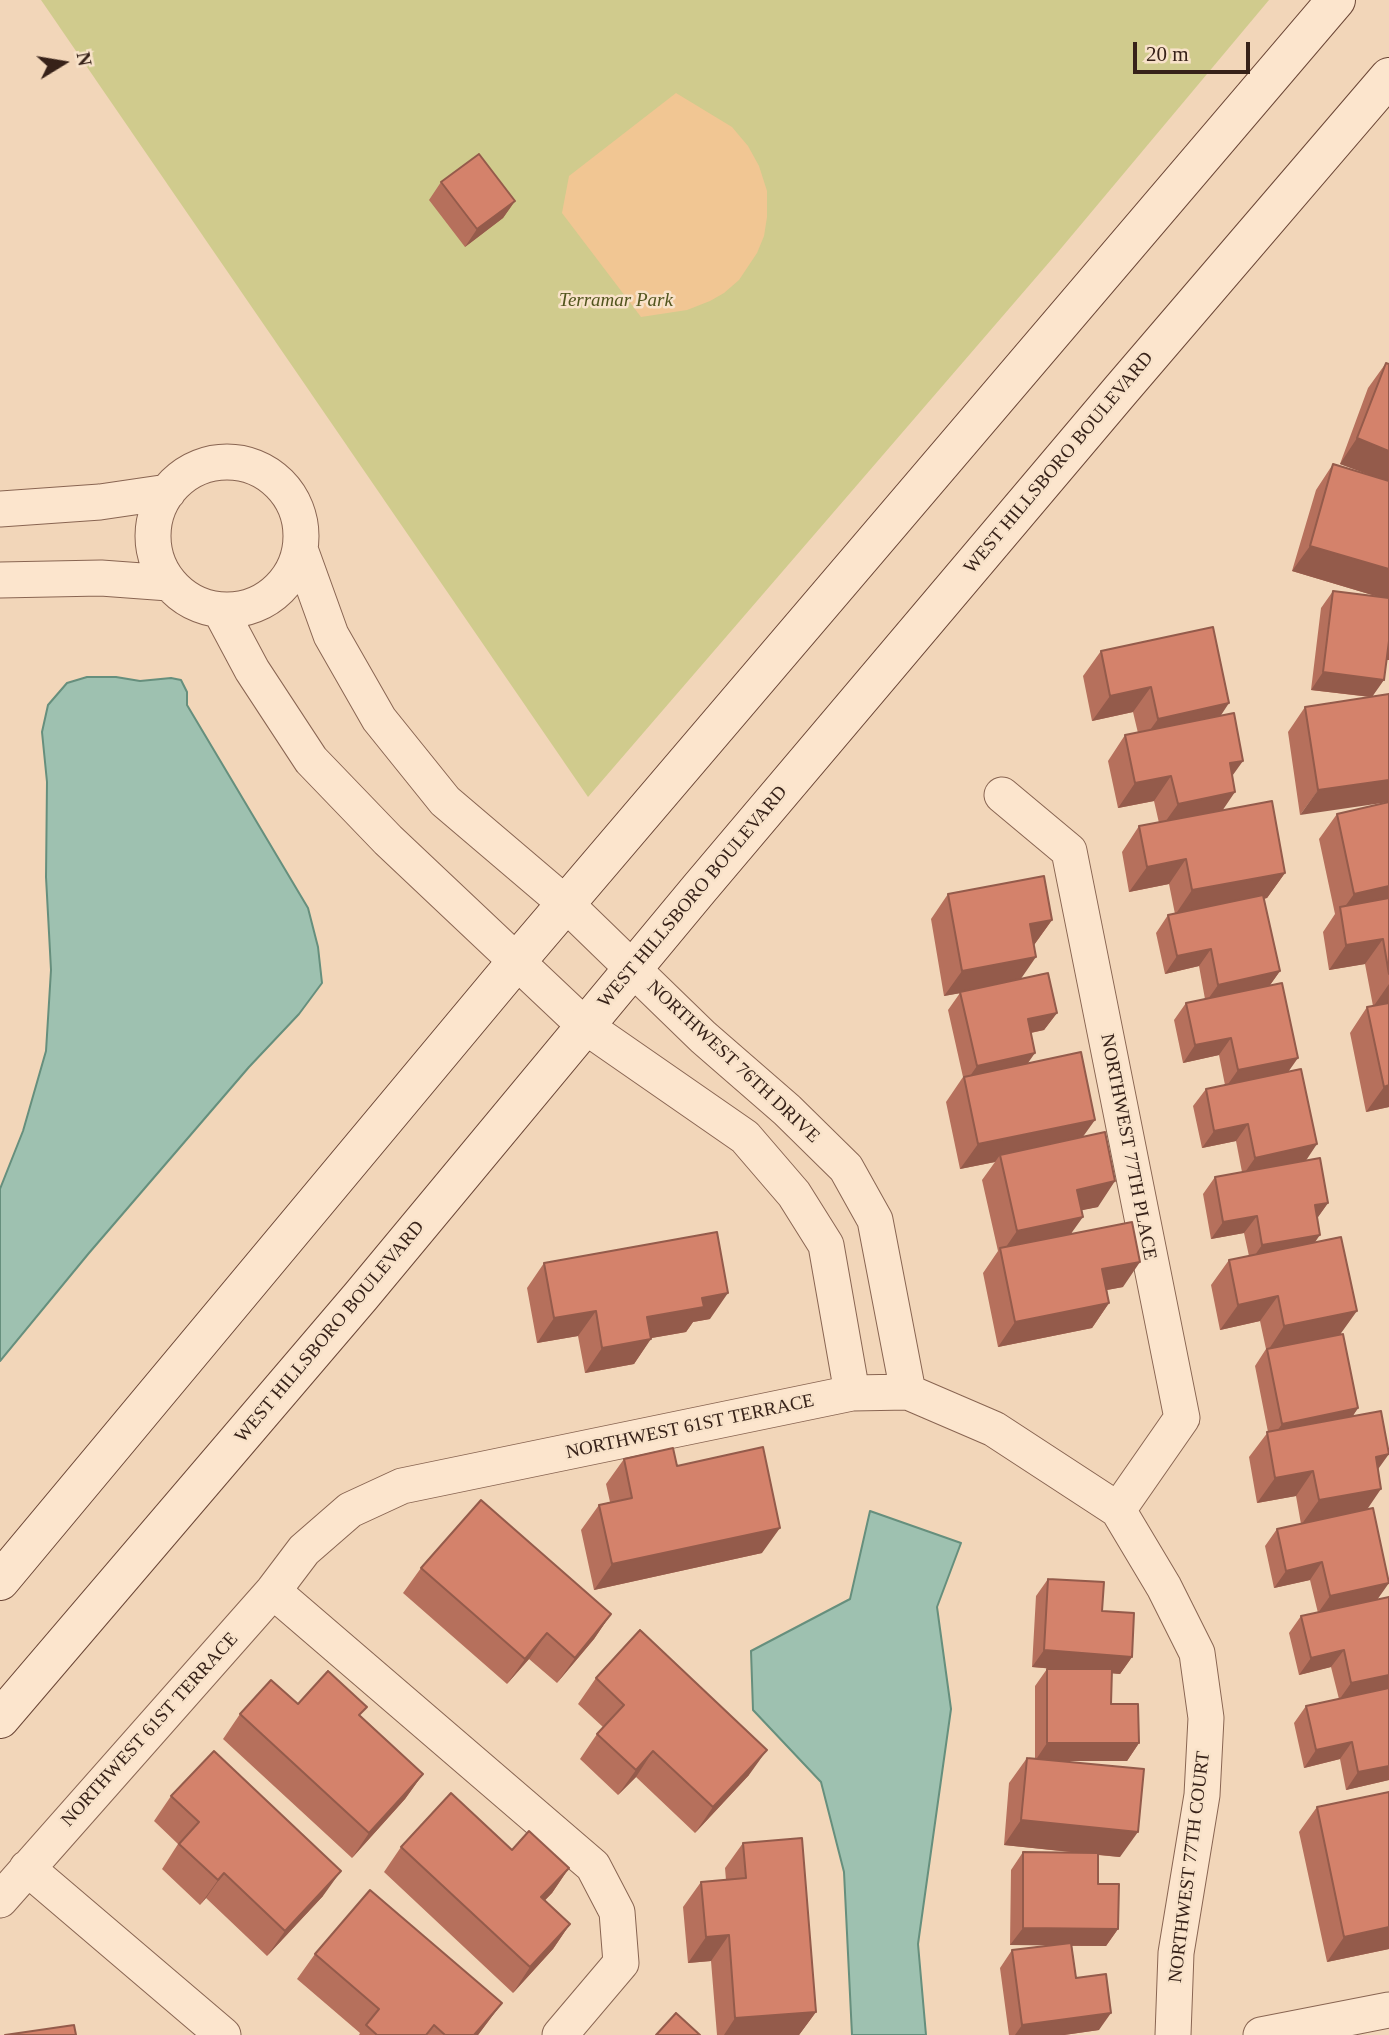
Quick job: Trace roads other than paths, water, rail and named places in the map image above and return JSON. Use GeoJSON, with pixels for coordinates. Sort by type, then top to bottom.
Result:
{"type":"FeatureCollection","features":[{"type":"Feature","properties":{"kind":"street"},"geometry":{"type":"LineString","coordinates":[[0,1581],[517,961],[1336,0]]}},
{"type":"Feature","properties":{"kind":"street","name":"WEST HILLSBORO BOULEVARD"},"geometry":{"type":"LineString","coordinates":[[0,1719],[361,1296],[1119,391],[1389,76]]}},
{"type":"Feature","properties":{"kind":"street"},"geometry":{"type":"LineString","coordinates":[[232,462],[256,468],[277,481],[292,501],[300,524],[300,549],[293,570],[280,588],[263,602],[242,609],[219,610],[200,606],[169,583],[157,561],[153,538],[156,513],[167,492],[185,475],[208,464],[232,462]]}},
{"type":"Feature","properties":{"kind":"street"},"geometry":{"type":"LineString","coordinates":[[0,509],[100,502],[167,492]]}},
{"type":"Feature","properties":{"kind":"street","name":"NORTHWEST 76TH DRIVE"},"geometry":{"type":"LineString","coordinates":[[300,549],[331,635],[379,719],[445,801],[566,904],[703,1037],[787,1110],[846,1168],[875,1220],[908,1392]]}},
{"type":"Feature","properties":{"kind":"street"},"geometry":{"type":"LineString","coordinates":[[0,580],[102,578],[169,583]]}},
{"type":"Feature","properties":{"kind":"street"},"geometry":{"type":"LineString","coordinates":[[219,610],[252,670],[311,760],[388,840],[585,1027],[745,1137],[794,1194],[826,1245],[852,1393]]}},
{"type":"Feature","properties":{"kind":"street","name":"NORTHWEST 77TH PLACE"},"geometry":{"type":"LineString","coordinates":[[1002,796],[1069,851],[1182,1418],[1118,1510]]}},
{"type":"Feature","properties":{"kind":"street","name":"NORTHWEST 61ST TERRACE"},"geometry":{"type":"LineString","coordinates":[[0,1900],[273,1591],[303,1550],[350,1510],[402,1486],[852,1393],[908,1392],[994,1429],[1118,1510]]}},
{"type":"Feature","properties":{"kind":"street","name":"NORTHWEST 77TH COURT"},"geometry":{"type":"LineString","coordinates":[[1118,1510],[1164,1587],[1196,1653],[1206,1718],[1202,1795],[1176,1953],[1173,2035]]}},
{"type":"Feature","properties":{"kind":"street"},"geometry":{"type":"LineString","coordinates":[[273,1591],[593,1866],[617,1912],[621,1963],[560,2035]]}},
{"type":"Feature","properties":{"kind":"street"},"geometry":{"type":"LineString","coordinates":[[27,1868],[223,2035]]}},
{"type":"Feature","properties":{"kind":"street"},"geometry":{"type":"LineString","coordinates":[[1261,2035],[1389,2010]]}},
{"type":"Feature","properties":{"kind":"park label","name":"Terramar Park"},"geometry":{"type":"Point","coordinates":[616,301]}}]}
